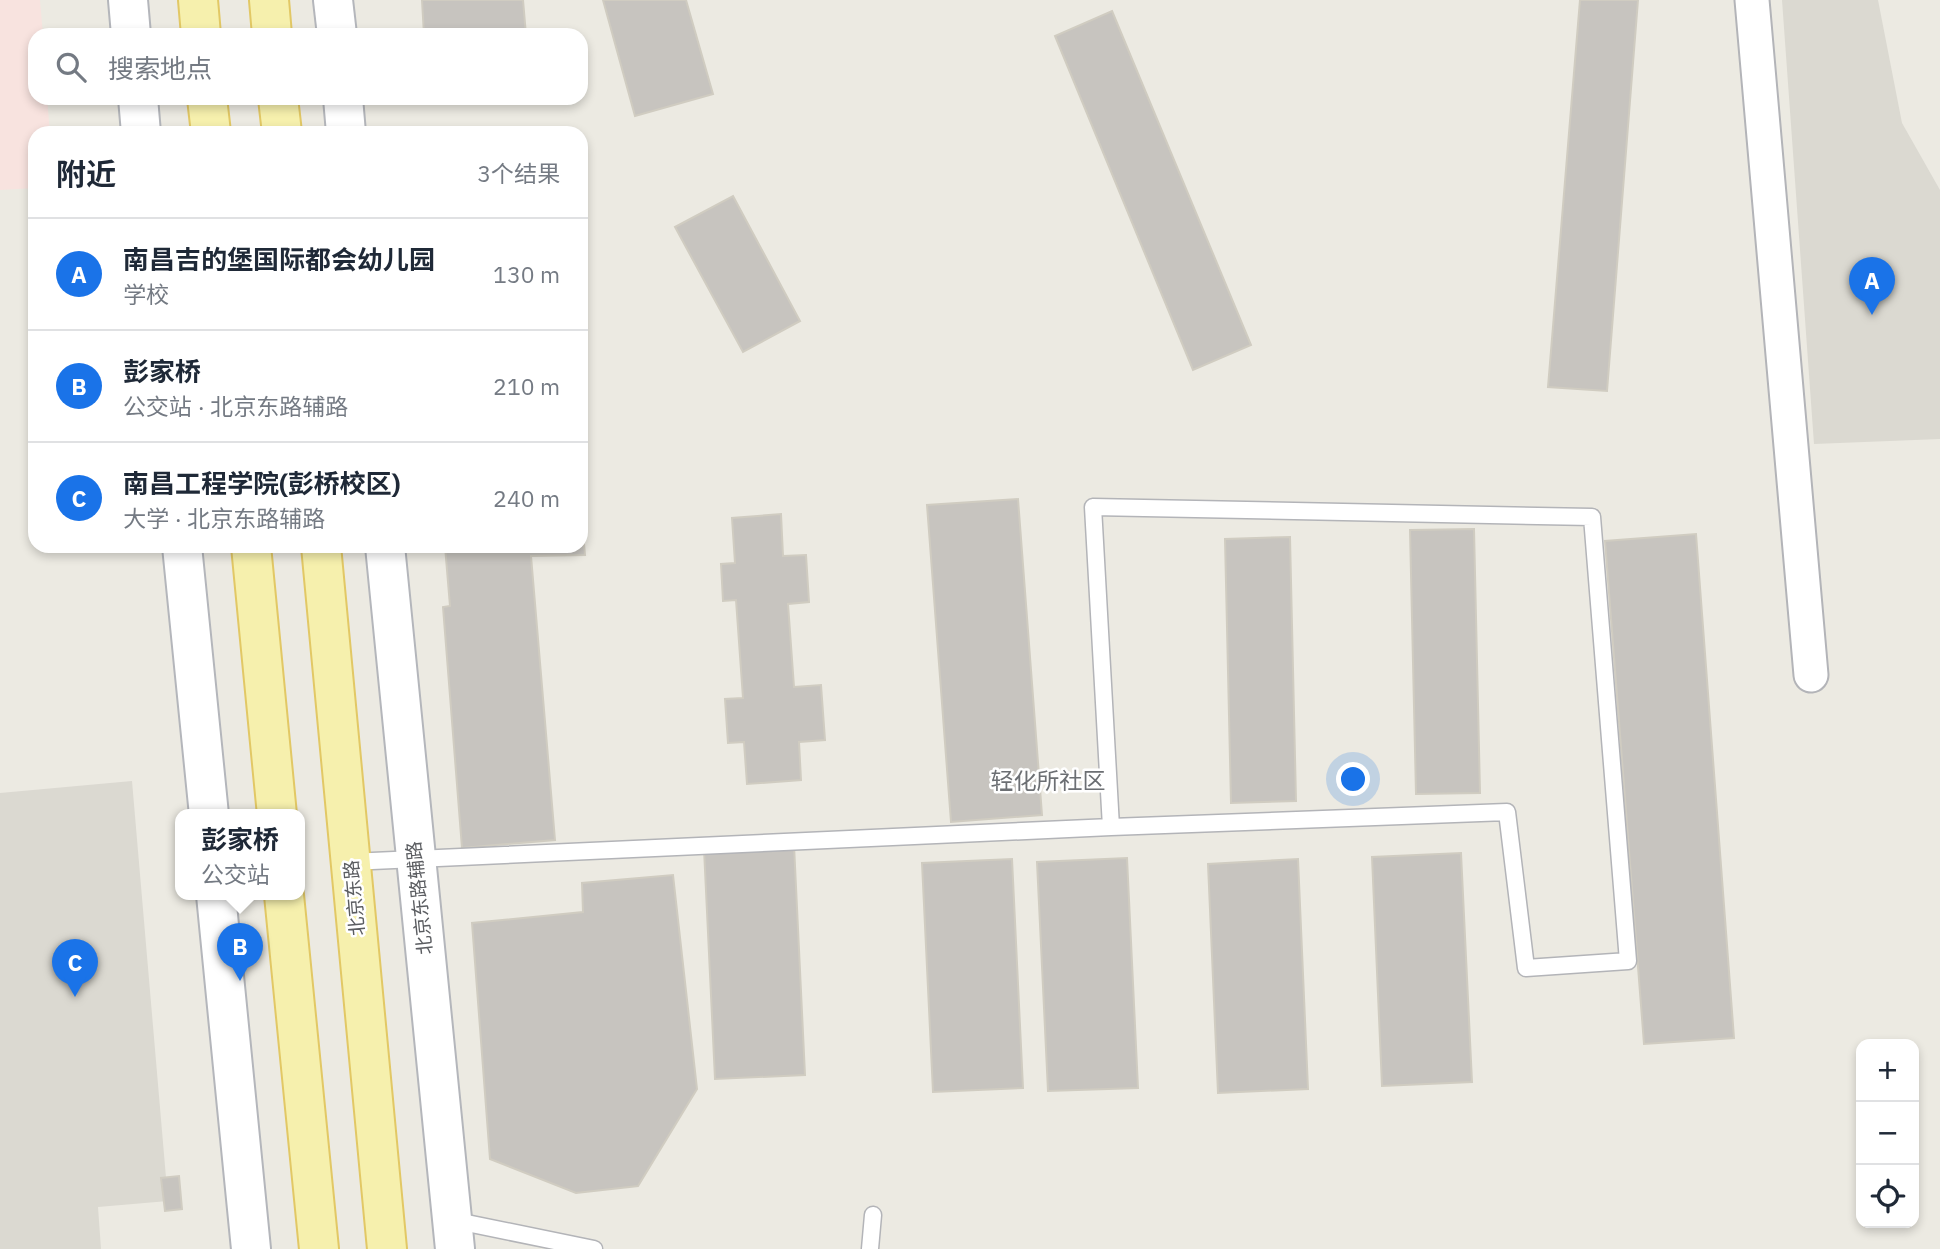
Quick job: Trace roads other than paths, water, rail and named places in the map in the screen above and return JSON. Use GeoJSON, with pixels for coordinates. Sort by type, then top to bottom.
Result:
{"type":"FeatureCollection","features":[{"type":"Feature","properties":{"kind":"main road"},"geometry":{"type":"LineString","coordinates":[[128,0],[130,28]]}},
{"type":"Feature","properties":{"kind":"main road"},"geometry":{"type":"LineString","coordinates":[[198,0],[200,28]]}},
{"type":"Feature","properties":{"kind":"main road"},"geometry":{"type":"LineString","coordinates":[[269,0],[271,28]]}},
{"type":"Feature","properties":{"kind":"main road"},"geometry":{"type":"LineString","coordinates":[[333,0],[336,28]]}},
{"type":"Feature","properties":{"kind":"main road"},"geometry":{"type":"LineString","coordinates":[[139,105],[140,126]]}},
{"type":"Feature","properties":{"kind":"main road"},"geometry":{"type":"LineString","coordinates":[[208,105],[210,126]]}},
{"type":"Feature","properties":{"kind":"main road"},"geometry":{"type":"LineString","coordinates":[[279,105],[281,126]]}},
{"type":"Feature","properties":{"kind":"main road"},"geometry":{"type":"LineString","coordinates":[[344,105],[345,126]]}},
{"type":"Feature","properties":{"kind":"main road"},"geometry":{"type":"LineString","coordinates":[[183,553],[207,809]]}},
{"type":"Feature","properties":{"kind":"main road"},"geometry":{"type":"LineString","coordinates":[[252,553],[276,809]]}},
{"type":"Feature","properties":{"kind":"main road","name":"北京东路"},"geometry":{"type":"LineString","coordinates":[[322,553],[387,1249]]}},
{"type":"Feature","properties":{"kind":"main road","name":"北京东路辅路"},"geometry":{"type":"LineString","coordinates":[[386,553],[454,1234]]}},
{"type":"Feature","properties":{"kind":"main road"},"geometry":{"type":"LineString","coordinates":[[216,900],[251,1249]]}},
{"type":"Feature","properties":{"kind":"main road"},"geometry":{"type":"LineString","coordinates":[[284,900],[319,1249]]}},
{"type":"Feature","properties":{"kind":"street"},"geometry":{"type":"LineString","coordinates":[[1752,0],[1811,675]]}},
{"type":"Feature","properties":{"kind":"lane"},"geometry":{"type":"LineString","coordinates":[[350,862],[1111,827],[1507,812],[1526,968],[1628,961],[1592,517],[1093,507],[1111,827]]}},
{"type":"Feature","properties":{"kind":"lane"},"geometry":{"type":"LineString","coordinates":[[870,1249],[873,1215]]}},
{"type":"Feature","properties":{"kind":"lane"},"geometry":{"type":"LineString","coordinates":[[454,1234],[594,1249]]}},
{"type":"Feature","properties":{"kind":"place","name":"南昌吉的堡国际都会幼儿园"},"geometry":{"type":"Point","coordinates":[1872,315]}},
{"type":"Feature","properties":{"kind":"place","name":"彭家桥"},"geometry":{"type":"Point","coordinates":[240,981]}},
{"type":"Feature","properties":{"kind":"place","name":"南昌工程学院(彭桥校区)"},"geometry":{"type":"Point","coordinates":[75,997]}},
{"type":"Feature","properties":{"kind":"district","name":"轻化所社区"},"geometry":{"type":"Point","coordinates":[1048,781]}}]}
